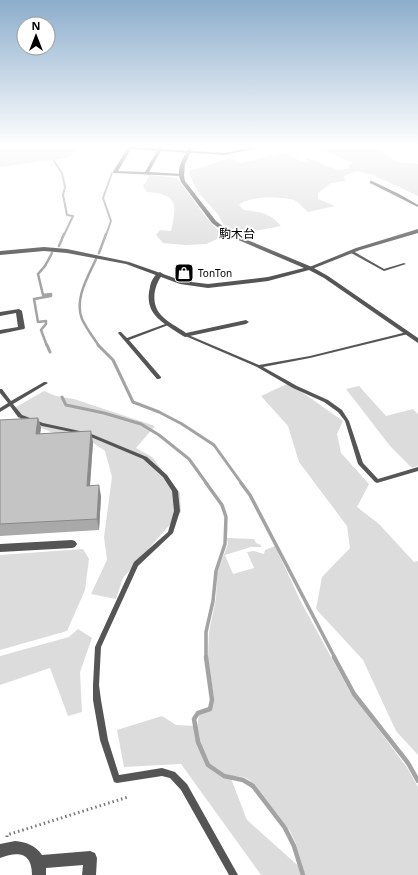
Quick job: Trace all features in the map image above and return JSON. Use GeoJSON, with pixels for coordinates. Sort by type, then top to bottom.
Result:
{"type":"FeatureCollection","features":[{"type":"Feature","properties":{"kind":"street"},"geometry":{"type":"LineString","coordinates":[[189,188],[221,229],[250,244],[310,268],[371,307],[418,341]]}},
{"type":"Feature","properties":{"kind":"street"},"geometry":{"type":"LineString","coordinates":[[0,253],[44,249],[67,251],[127,263],[182,283],[208,286],[268,279],[310,268],[352,252],[418,231]]}},
{"type":"Feature","properties":{"kind":"street"},"geometry":{"type":"LineString","coordinates":[[160,274],[156,278],[153,286],[152,299],[158,316],[185,335],[246,322]]}},
{"type":"Feature","properties":{"kind":"street"},"geometry":{"type":"LineString","coordinates":[[0,314],[19,310],[22,328],[0,332]]}},
{"type":"Feature","properties":{"kind":"street"},"geometry":{"type":"LineString","coordinates":[[0,548],[72,544]]}},
{"type":"Feature","properties":{"kind":"street"},"geometry":{"type":"LineString","coordinates":[[4,849],[17,846],[26,848],[33,854],[38,868],[90,858],[89,875]]}},
{"type":"Feature","properties":{"kind":"lane"},"geometry":{"type":"LineString","coordinates":[[383,188],[418,206]]}},
{"type":"Feature","properties":{"kind":"lane"},"geometry":{"type":"LineString","coordinates":[[352,252],[384,270],[404,264]]}},
{"type":"Feature","properties":{"kind":"lane"},"geometry":{"type":"LineString","coordinates":[[126,340],[169,324]]}},
{"type":"Feature","properties":{"kind":"lane"},"geometry":{"type":"LineString","coordinates":[[120,333],[159,378]]}},
{"type":"Feature","properties":{"kind":"lane"},"geometry":{"type":"LineString","coordinates":[[259,366],[310,357],[407,333]]}},
{"type":"Feature","properties":{"kind":"lane"},"geometry":{"type":"LineString","coordinates":[[185,335],[259,366],[295,387],[326,401],[340,411],[347,421],[361,464],[377,481],[418,469]]}},
{"type":"Feature","properties":{"kind":"lane"},"geometry":{"type":"LineString","coordinates":[[0,410],[46,383]]}},
{"type":"Feature","properties":{"kind":"lane"},"geometry":{"type":"LineString","coordinates":[[0,390],[20,416],[42,424],[87,434],[145,458],[157,468],[175,491],[177,511],[170,533],[136,564],[98,647],[96,685],[97,700],[104,740],[117,779],[162,772],[172,775],[184,787],[234,875]]}},
{"type":"Feature","properties":{"kind":"path"},"geometry":{"type":"LineString","coordinates":[[4,849],[7,835],[128,797]]}},
{"type":"Feature","properties":{"kind":"shaded area"},"geometry":{"type":"Polygon","coordinates":[[[144,188],[184,188],[208,220],[224,236],[206,244],[185,245],[163,243],[156,235],[160,230],[171,231],[174,214],[173,202],[165,195],[147,192],[144,188]]]}},
{"type":"Feature","properties":{"kind":"shaded area"},"geometry":{"type":"Polygon","coordinates":[[[195,188],[325,188],[318,193],[318,199],[335,206],[308,212],[294,200],[274,197],[257,198],[239,205],[244,210],[265,214],[273,218],[281,226],[238,232],[229,230],[224,225],[217,214],[195,188]]]}},
{"type":"Feature","properties":{"kind":"shaded area"},"geometry":{"type":"Polygon","coordinates":[[[400,188],[418,188],[418,196],[400,188]]]}},
{"type":"Feature","properties":{"kind":"shaded area"},"geometry":{"type":"Polygon","coordinates":[[[289,383],[343,421],[337,434],[341,453],[369,484],[357,507],[379,524],[414,562],[418,561],[418,755],[396,731],[363,660],[316,609],[322,577],[350,548],[347,526],[299,462],[288,426],[261,396],[289,383]]]}},
{"type":"Feature","properties":{"kind":"shaded area"},"geometry":{"type":"Polygon","coordinates":[[[359,386],[386,416],[413,409],[418,414],[418,466],[412,468],[390,446],[346,389],[359,386]]]}},
{"type":"Feature","properties":{"kind":"shaded area"},"geometry":{"type":"Polygon","coordinates":[[[44,391],[56,396],[74,399],[155,426],[136,448],[152,457],[180,493],[181,512],[123,578],[116,599],[91,594],[107,560],[104,537],[112,477],[105,451],[92,442],[58,435],[18,418],[16,407],[44,391]]]}},
{"type":"Feature","properties":{"kind":"shaded area"},"geometry":{"type":"Polygon","coordinates":[[[227,538],[254,539],[256,543],[261,545],[261,547],[251,547],[225,555],[233,574],[254,568],[247,552],[254,551],[264,554],[265,550],[275,546],[300,600],[349,690],[408,769],[418,787],[418,875],[261,875],[181,764],[124,767],[117,730],[162,716],[176,725],[197,726],[199,715],[213,706],[214,699],[208,657],[209,632],[216,598],[217,573],[228,544],[227,538]],[[230,776],[247,820],[304,871],[296,844],[290,831],[249,780],[244,777],[230,776]]]}},
{"type":"Feature","properties":{"kind":"shaded area"},"geometry":{"type":"Polygon","coordinates":[[[83,549],[89,559],[85,590],[67,631],[0,650],[0,555],[83,549]]]}},
{"type":"Feature","properties":{"kind":"shaded area"},"geometry":{"type":"Polygon","coordinates":[[[78,629],[92,638],[80,672],[82,712],[68,716],[50,668],[0,685],[0,656],[69,637],[78,629]]]}},
{"type":"Feature","properties":{"kind":"building"},"geometry":{"type":"Polygon","coordinates":[[[38,418],[36,434],[91,431],[87,486],[99,485],[97,519],[0,524],[0,420],[38,418]]]}},
{"type":"Feature","properties":{"kind":"waterway"},"geometry":{"type":"LineString","coordinates":[[64,235],[73,216],[67,215],[63,195],[65,188]]}},
{"type":"Feature","properties":{"kind":"waterway"},"geometry":{"type":"LineString","coordinates":[[106,235],[111,221],[103,198],[107,188]]}},
{"type":"Feature","properties":{"kind":"waterway"},"geometry":{"type":"LineString","coordinates":[[59,246],[64,234]]}},
{"type":"Feature","properties":{"kind":"waterway"},"geometry":{"type":"LineString","coordinates":[[99,253],[106,234]]}},
{"type":"Feature","properties":{"kind":"waterway"},"geometry":{"type":"LineString","coordinates":[[47,346],[41,330],[46,324],[46,321],[38,322],[34,299],[51,296],[51,294],[43,295],[38,274],[45,266],[52,253]]}},
{"type":"Feature","properties":{"kind":"waterway"},"geometry":{"type":"LineString","coordinates":[[96,259],[83,288],[80,311],[82,319],[99,346]]}},
{"type":"Feature","properties":{"kind":"waterway"},"geometry":{"type":"LineString","coordinates":[[47,345],[50,352]]}},
{"type":"Feature","properties":{"kind":"waterway"},"geometry":{"type":"LineString","coordinates":[[99,346],[113,360],[133,402],[159,412],[182,424],[214,445],[242,484]]}},
{"type":"Feature","properties":{"kind":"waterway"},"geometry":{"type":"LineString","coordinates":[[62,397],[66,405],[104,413],[141,424],[159,435],[189,459],[207,484]]}},
{"type":"Feature","properties":{"kind":"waterway"},"geometry":{"type":"LineString","coordinates":[[206,483],[222,505],[226,517],[225,544],[216,571],[213,601],[206,632],[206,657]]}},
{"type":"Feature","properties":{"kind":"waterway"},"geometry":{"type":"LineString","coordinates":[[241,483],[250,495],[335,658]]}},
{"type":"Feature","properties":{"kind":"waterway"},"geometry":{"type":"LineString","coordinates":[[206,657],[212,700],[210,709],[198,713],[194,719],[198,742],[208,765],[224,776],[243,780],[253,786],[285,828],[294,846],[303,875]]}},
{"type":"Feature","properties":{"kind":"waterway"},"geometry":{"type":"LineString","coordinates":[[334,657],[354,694],[408,763],[418,781]]}},
{"type":"Feature","properties":{"kind":"place","name":"TonTon"},"geometry":{"type":"Point","coordinates":[184,273]}},
{"type":"Feature","properties":{"kind":"district","name":"駒木台"},"geometry":{"type":"Point","coordinates":[237,234]}}]}
